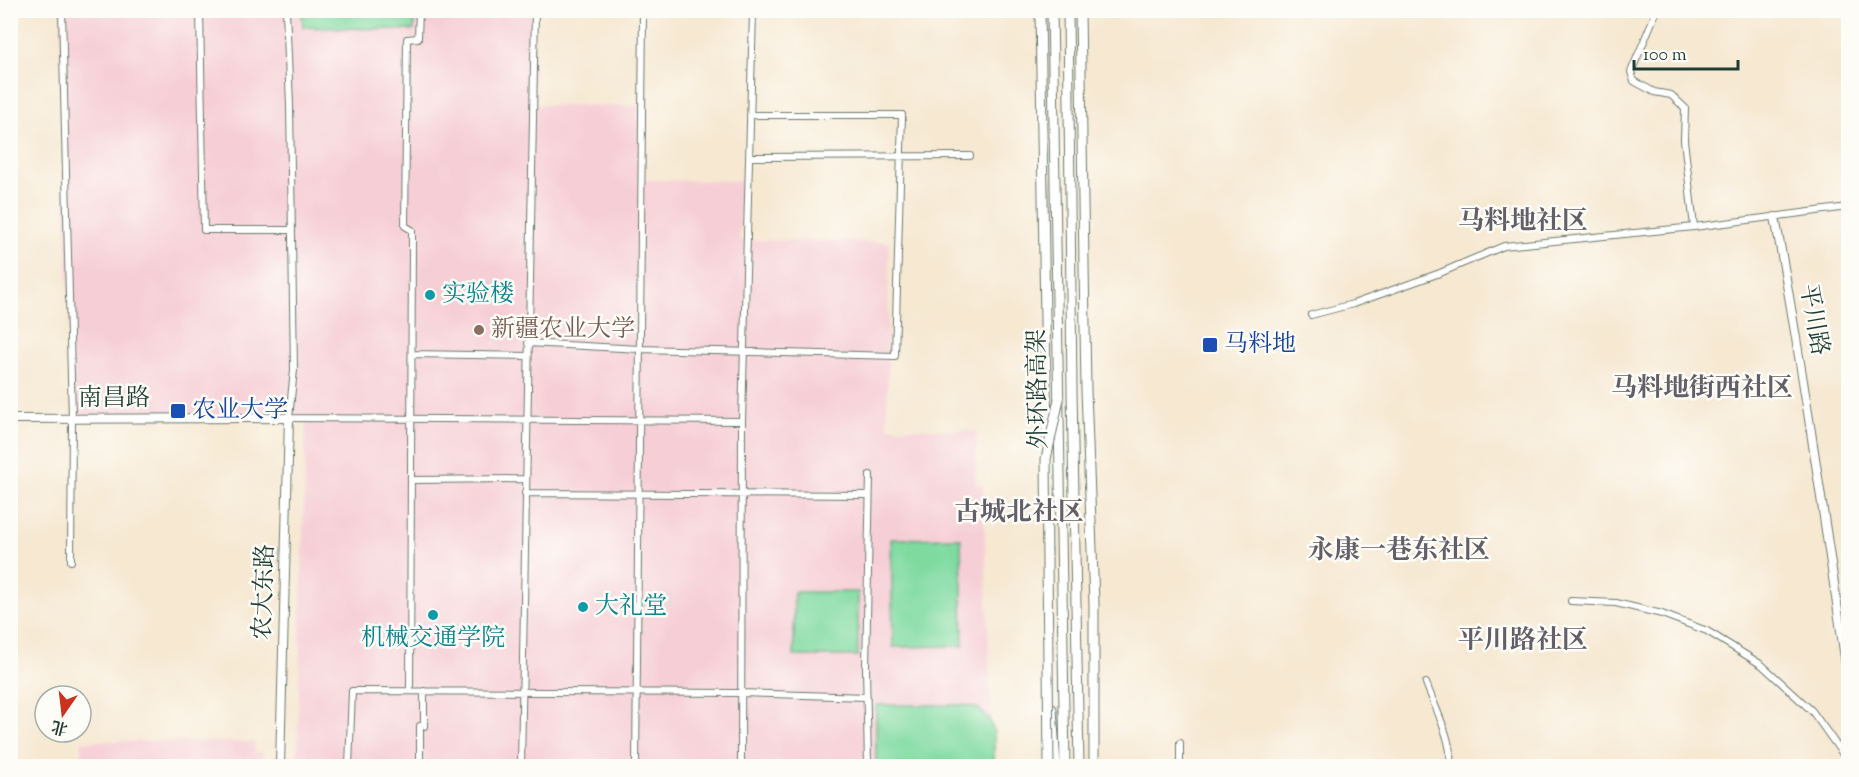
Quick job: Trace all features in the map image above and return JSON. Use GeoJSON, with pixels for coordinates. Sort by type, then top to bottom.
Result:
{"type":"FeatureCollection","features":[{"type":"Feature","properties":{"kind":"main road"},"geometry":{"type":"LineString","coordinates":[[1040,10],[1047,402],[1047,663],[1056,766]]}},
{"type":"Feature","properties":{"kind":"main road","name":"外环路高架"},"geometry":{"type":"LineString","coordinates":[[1052,10],[1065,766]]}},
{"type":"Feature","properties":{"kind":"main road","name":"外环路高架"},"geometry":{"type":"LineString","coordinates":[[1068,10],[1072,391],[1080,766]]}},
{"type":"Feature","properties":{"kind":"main road"},"geometry":{"type":"LineString","coordinates":[[1080,10],[1086,390],[1094,603],[1094,766]]}},
{"type":"Feature","properties":{"kind":"main road"},"geometry":{"type":"LineString","coordinates":[[1049,766],[1046,459],[1059,399]]}},
{"type":"Feature","properties":{"kind":"main road","name":"农大东路"},"geometry":{"type":"LineString","coordinates":[[280,766],[289,418]]}},
{"type":"Feature","properties":{"kind":"street"},"geometry":{"type":"LineString","coordinates":[[62,10],[72,419],[71,561]]}},
{"type":"Feature","properties":{"kind":"street"},"geometry":{"type":"LineString","coordinates":[[200,10],[204,230],[292,230]]}},
{"type":"Feature","properties":{"kind":"street"},"geometry":{"type":"LineString","coordinates":[[286,10],[290,105],[294,370],[289,418],[742,421]]}},
{"type":"Feature","properties":{"kind":"street"},"geometry":{"type":"LineString","coordinates":[[410,691],[412,230],[405,226],[406,93],[407,39],[418,38],[419,10]]}},
{"type":"Feature","properties":{"kind":"street"},"geometry":{"type":"LineString","coordinates":[[521,766],[535,10]]}},
{"type":"Feature","properties":{"kind":"street"},"geometry":{"type":"LineString","coordinates":[[623,10],[753,12],[742,421],[741,766]]}},
{"type":"Feature","properties":{"kind":"street"},"geometry":{"type":"LineString","coordinates":[[1656,10],[1631,72],[1634,81],[1654,92],[1671,95],[1685,108],[1684,140],[1694,227]]}},
{"type":"Feature","properties":{"kind":"street"},"geometry":{"type":"LineString","coordinates":[[636,766],[644,11]]}},
{"type":"Feature","properties":{"kind":"street"},"geometry":{"type":"LineString","coordinates":[[528,344],[896,356],[902,115],[750,115]]}},
{"type":"Feature","properties":{"kind":"street"},"geometry":{"type":"LineString","coordinates":[[749,157],[970,156]]}},
{"type":"Feature","properties":{"kind":"street"},"geometry":{"type":"LineString","coordinates":[[1311,315],[1353,304],[1440,273],[1504,246],[1694,227],[1848,207]]}},
{"type":"Feature","properties":{"kind":"street","name":"平川路"},"geometry":{"type":"LineString","coordinates":[[1775,217],[1847,654],[1848,678]]}},
{"type":"Feature","properties":{"kind":"street"},"geometry":{"type":"LineString","coordinates":[[412,354],[528,356]]}},
{"type":"Feature","properties":{"kind":"street","name":"南昌路"},"geometry":{"type":"LineString","coordinates":[[10,418],[289,418]]}},
{"type":"Feature","properties":{"kind":"street"},"geometry":{"type":"LineString","coordinates":[[868,766],[870,475]]}},
{"type":"Feature","properties":{"kind":"street"},"geometry":{"type":"LineString","coordinates":[[411,480],[525,479]]}},
{"type":"Feature","properties":{"kind":"street"},"geometry":{"type":"LineString","coordinates":[[525,493],[869,495]]}},
{"type":"Feature","properties":{"kind":"street"},"geometry":{"type":"LineString","coordinates":[[1570,601],[1617,603],[1662,614],[1707,631],[1762,666],[1812,711],[1847,760],[1848,766]]}},
{"type":"Feature","properties":{"kind":"street"},"geometry":{"type":"LineString","coordinates":[[1426,683],[1448,743],[1449,766]]}},
{"type":"Feature","properties":{"kind":"street"},"geometry":{"type":"LineString","coordinates":[[349,766],[352,691],[741,693],[867,697]]}},
{"type":"Feature","properties":{"kind":"street"},"geometry":{"type":"LineString","coordinates":[[420,766],[420,726],[424,726],[424,691]]}},
{"type":"Feature","properties":{"kind":"street"},"geometry":{"type":"LineString","coordinates":[[1180,743],[1180,766]]}},
{"type":"Feature","properties":{"kind":"shaded area","name":"新疆农业大学"},"geometry":{"type":"Polygon","coordinates":[[[60,11],[535,11],[533,105],[642,106],[641,180],[741,181],[740,240],[889,242],[887,427],[977,431],[975,484],[983,485],[993,766],[297,766],[306,418],[72,419],[60,11]]]}},
{"type":"Feature","properties":{"kind":"shaded area"},"geometry":{"type":"Polygon","coordinates":[[[93,741],[254,742],[255,752],[263,752],[263,766],[82,766],[82,744],[93,744],[93,741]]]}},
{"type":"Feature","properties":{"kind":"green space"},"geometry":{"type":"Polygon","coordinates":[[[302,11],[415,11],[414,30],[303,27],[302,11]]]}},
{"type":"Feature","properties":{"kind":"green space"},"geometry":{"type":"Polygon","coordinates":[[[961,538],[963,646],[893,647],[891,539],[961,538]]]}},
{"type":"Feature","properties":{"kind":"green space"},"geometry":{"type":"Polygon","coordinates":[[[794,592],[858,592],[858,656],[794,656],[794,592]]]}},
{"type":"Feature","properties":{"kind":"green space"},"geometry":{"type":"Polygon","coordinates":[[[876,705],[965,705],[979,709],[989,719],[994,732],[994,766],[876,766],[876,705]]]}},
{"type":"Feature","properties":{"kind":"place","name":"实验楼"},"geometry":{"type":"Point","coordinates":[430,295]}},
{"type":"Feature","properties":{"kind":"place","name":"新疆农业大学"},"geometry":{"type":"Point","coordinates":[479,330]}},
{"type":"Feature","properties":{"kind":"place","name":"马料地"},"geometry":{"type":"Point","coordinates":[1210,345]}},
{"type":"Feature","properties":{"kind":"place","name":"农业大学"},"geometry":{"type":"Point","coordinates":[178,411]}},
{"type":"Feature","properties":{"kind":"place","name":"大礼堂"},"geometry":{"type":"Point","coordinates":[583,607]}},
{"type":"Feature","properties":{"kind":"place","name":"机械交通学院"},"geometry":{"type":"Point","coordinates":[433,615]}},
{"type":"Feature","properties":{"kind":"district","name":"马料地社区"},"geometry":{"type":"Point","coordinates":[1523,222]}},
{"type":"Feature","properties":{"kind":"district","name":"马料地街西社区"},"geometry":{"type":"Point","coordinates":[1702,389]}},
{"type":"Feature","properties":{"kind":"district","name":"古城北社区"},"geometry":{"type":"Point","coordinates":[1019,513]}},
{"type":"Feature","properties":{"kind":"district","name":"永康一巷东社区"},"geometry":{"type":"Point","coordinates":[1399,551]}},
{"type":"Feature","properties":{"kind":"district","name":"平川路社区"},"geometry":{"type":"Point","coordinates":[1523,641]}}]}
